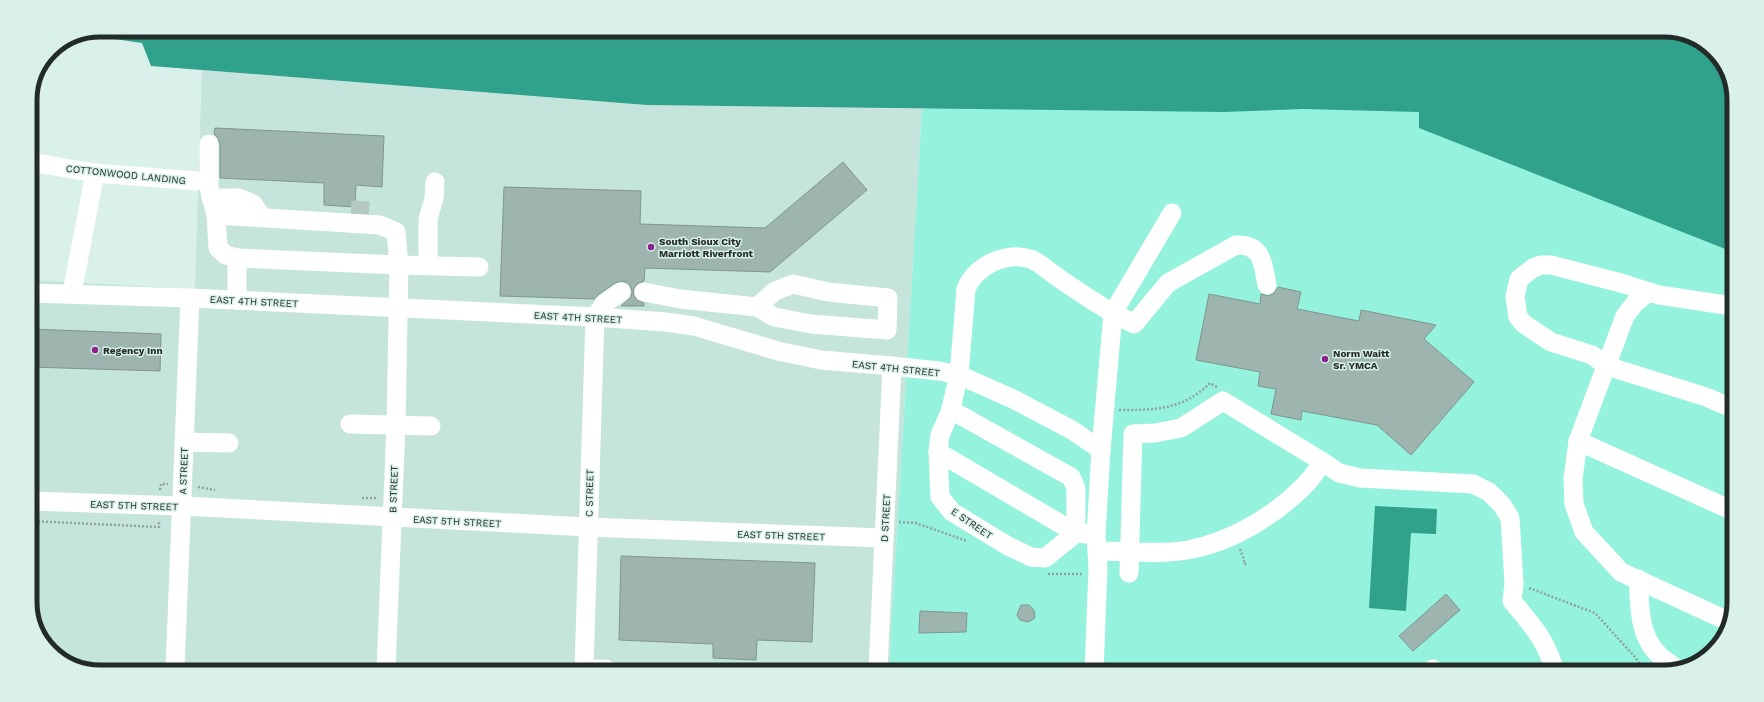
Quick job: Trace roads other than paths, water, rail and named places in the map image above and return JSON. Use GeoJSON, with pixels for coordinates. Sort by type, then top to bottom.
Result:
{"type":"FeatureCollection","features":[{"type":"Feature","properties":{"kind":"street"},"geometry":{"type":"LineString","coordinates":[[209,144],[209,188],[214,207],[218,248],[226,255],[237,258],[479,267]]}},
{"type":"Feature","properties":{"kind":"street","name":"COTTONWOOD LANDING"},"geometry":{"type":"LineString","coordinates":[[37,163],[95,173],[197,181]]}},
{"type":"Feature","properties":{"kind":"street"},"geometry":{"type":"LineString","coordinates":[[72,293],[95,173]]}},
{"type":"Feature","properties":{"kind":"street"},"geometry":{"type":"LineString","coordinates":[[428,265],[428,219],[434,198],[435,182]]}},
{"type":"Feature","properties":{"kind":"street"},"geometry":{"type":"LineString","coordinates":[[214,207],[262,217],[380,224],[396,232]]}},
{"type":"Feature","properties":{"kind":"street"},"geometry":{"type":"LineString","coordinates":[[335,222],[340,213],[360,211],[388,217],[396,232]]}},
{"type":"Feature","properties":{"kind":"street"},"geometry":{"type":"LineString","coordinates":[[1094,665],[1098,569],[1096,543],[1101,450],[1113,313],[1172,213]]}},
{"type":"Feature","properties":{"kind":"street","name":"B STREET"},"geometry":{"type":"LineString","coordinates":[[386,665],[396,426],[399,308],[399,265],[396,232]]}},
{"type":"Feature","properties":{"kind":"street","name":"E STREET"},"geometry":{"type":"LineString","coordinates":[[1076,533],[1045,558],[1031,557],[1008,546],[952,512],[940,496],[938,452],[940,435],[951,410],[959,375],[966,289],[970,279],[978,271],[990,264],[1014,257],[1031,259],[1091,300],[1134,324],[1168,283],[1236,246],[1254,248],[1258,253],[1262,261],[1267,285]]}},
{"type":"Feature","properties":{"kind":"street"},"geometry":{"type":"LineString","coordinates":[[237,258],[237,300]]}},
{"type":"Feature","properties":{"kind":"street"},"geometry":{"type":"LineString","coordinates":[[1727,305],[1659,295],[1621,283],[1551,265],[1541,265],[1533,268],[1519,279],[1516,297],[1518,316],[1524,324],[1551,342],[1592,355],[1607,366],[1706,397],[1727,406]]}},
{"type":"Feature","properties":{"kind":"street"},"geometry":{"type":"LineString","coordinates":[[644,292],[680,299],[757,307],[774,317],[811,324],[888,330],[888,298],[828,292],[793,284],[775,291],[757,307]]}},
{"type":"Feature","properties":{"kind":"street"},"geometry":{"type":"LineString","coordinates":[[595,317],[605,304],[621,292]]}},
{"type":"Feature","properties":{"kind":"street"},"geometry":{"type":"LineString","coordinates":[[1648,292],[1635,302],[1625,316],[1578,441],[1573,479],[1574,504],[1584,532],[1621,572],[1725,619]]}},
{"type":"Feature","properties":{"kind":"street","name":"EAST 4TH STREET"},"geometry":{"type":"LineString","coordinates":[[37,293],[72,293],[237,300],[595,317],[666,322],[694,326],[778,351],[821,360],[939,371],[959,375],[1020,402],[1072,430],[1101,450]]}},
{"type":"Feature","properties":{"kind":"street"},"geometry":{"type":"LineString","coordinates":[[666,296],[666,322]]}},
{"type":"Feature","properties":{"kind":"street","name":"A STREET"},"geometry":{"type":"LineString","coordinates":[[175,665],[190,298]]}},
{"type":"Feature","properties":{"kind":"street","name":"C STREET"},"geometry":{"type":"LineString","coordinates":[[584,665],[595,317]]}},
{"type":"Feature","properties":{"kind":"street","name":"D STREET"},"geometry":{"type":"LineString","coordinates":[[878,665],[892,366]]}},
{"type":"Feature","properties":{"kind":"street"},"geometry":{"type":"LineString","coordinates":[[1129,574],[1133,434],[1155,433],[1181,428],[1223,401],[1339,473],[1360,478],[1473,484],[1490,492],[1502,505],[1510,518],[1514,583],[1512,601],[1538,633],[1550,654],[1553,665]]}},
{"type":"Feature","properties":{"kind":"street"},"geometry":{"type":"LineString","coordinates":[[951,410],[1071,477],[1076,488],[1076,533]]}},
{"type":"Feature","properties":{"kind":"street"},"geometry":{"type":"LineString","coordinates":[[350,424],[431,426]]}},
{"type":"Feature","properties":{"kind":"street"},"geometry":{"type":"LineString","coordinates":[[1578,441],[1727,508]]}},
{"type":"Feature","properties":{"kind":"street"},"geometry":{"type":"LineString","coordinates":[[184,442],[229,443]]}},
{"type":"Feature","properties":{"kind":"street"},"geometry":{"type":"LineString","coordinates":[[938,452],[1076,533],[1096,543],[1129,552],[1188,550],[1223,540],[1248,528],[1277,509],[1304,486],[1323,462]]}},
{"type":"Feature","properties":{"kind":"street","name":"EAST 5TH STREET"},"geometry":{"type":"LineString","coordinates":[[37,501],[182,506],[588,527],[884,538]]}},
{"type":"Feature","properties":{"kind":"street"},"geometry":{"type":"LineString","coordinates":[[1638,579],[1642,624],[1646,636],[1656,653],[1671,664]]}},
{"type":"Feature","properties":{"kind":"tunnel"},"geometry":{"type":"LineString","coordinates":[[351,210],[369,211]]}},
{"type":"Feature","properties":{"kind":"place","name":"South Sioux City Marriott Riverfront"},"geometry":{"type":"Point","coordinates":[651,247]}},
{"type":"Feature","properties":{"kind":"place","name":"Regency Inn"},"geometry":{"type":"Point","coordinates":[95,350]}},
{"type":"Feature","properties":{"kind":"place","name":"Norm Waitt Sr. YMCA"},"geometry":{"type":"Point","coordinates":[1325,359]}}]}
